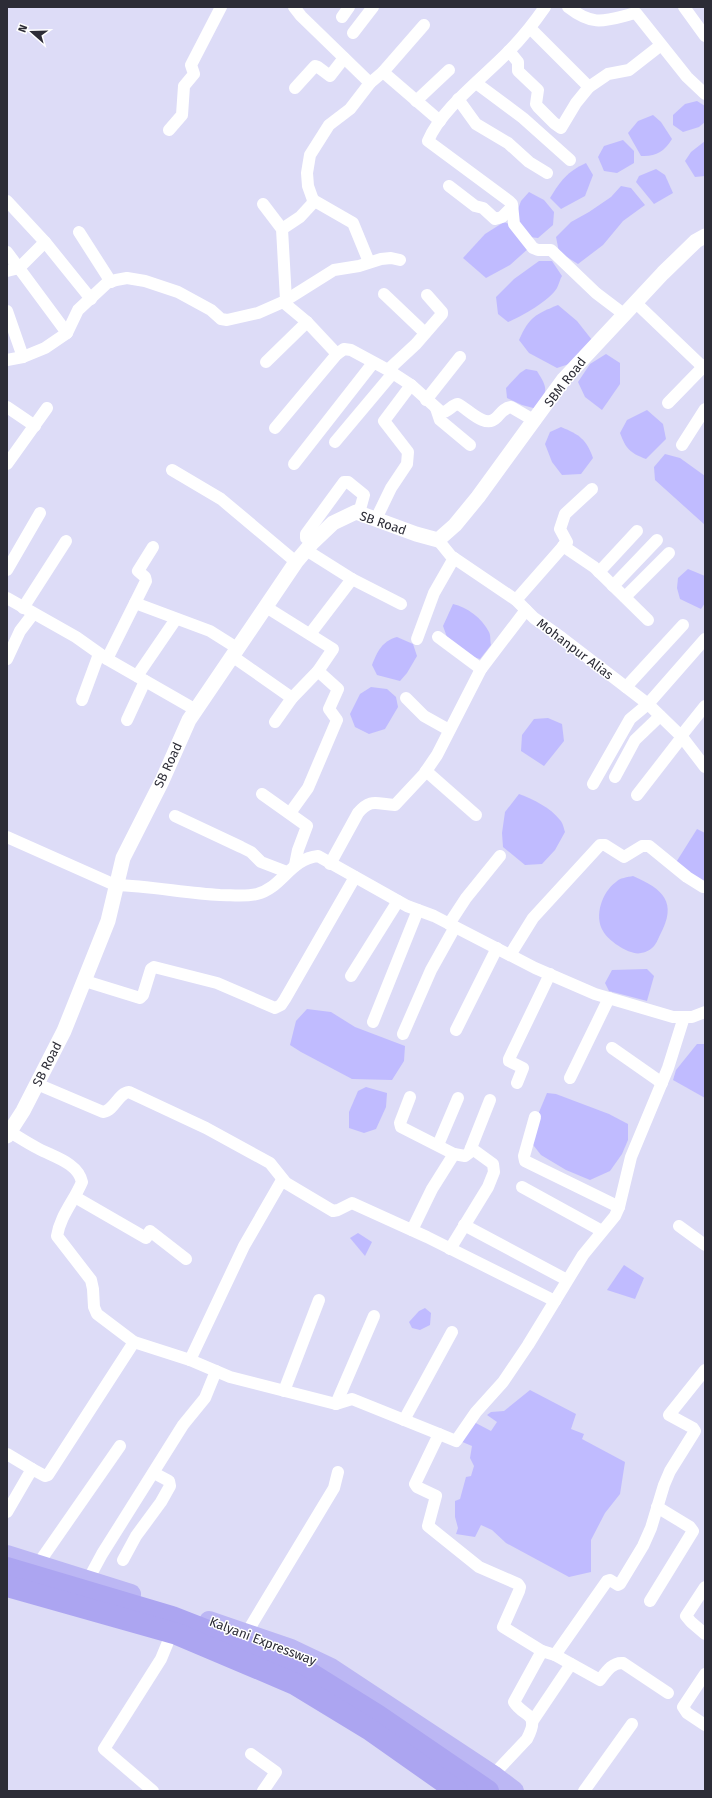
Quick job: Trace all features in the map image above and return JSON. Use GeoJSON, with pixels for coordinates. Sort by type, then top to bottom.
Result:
{"type":"FeatureCollection","features":[{"type":"Feature","properties":{"kind":"highway","name":"Kalyani Expressway"},"geometry":{"type":"LineString","coordinates":[[7,1555],[88,1580],[291,1649],[331,1668],[490,1783],[514,1791]]}},
{"type":"Feature","properties":{"kind":"highway"},"geometry":{"type":"LineString","coordinates":[[7,1568],[172,1617],[300,1667],[490,1783]]}},
{"type":"Feature","properties":{"kind":"highway"},"geometry":{"type":"LineString","coordinates":[[7,1586],[177,1634],[295,1684],[369,1729],[457,1791]]}},
{"type":"Feature","properties":{"kind":"highway"},"geometry":{"type":"LineString","coordinates":[[7,1595],[137,1631],[224,1664],[292,1694],[357,1733],[439,1791]]}},
{"type":"Feature","properties":{"kind":"street"},"geometry":{"type":"LineString","coordinates":[[169,130],[182,115],[184,86],[194,74],[191,65],[222,7]]}},
{"type":"Feature","properties":{"kind":"street"},"geometry":{"type":"LineString","coordinates":[[294,7],[301,16],[370,83]]}},
{"type":"Feature","properties":{"kind":"street"},"geometry":{"type":"LineString","coordinates":[[353,33],[373,7]]}},
{"type":"Feature","properties":{"kind":"street"},"geometry":{"type":"LineString","coordinates":[[545,7],[530,28],[509,51],[458,99],[440,121],[429,139],[430,143],[508,201],[512,207],[514,224],[533,248],[538,250],[551,250],[596,293],[625,315]]}},
{"type":"Feature","properties":{"kind":"street"},"geometry":{"type":"LineString","coordinates":[[568,7],[580,16],[594,22],[636,13],[687,77],[705,94]]}},
{"type":"Feature","properties":{"kind":"street"},"geometry":{"type":"LineString","coordinates":[[684,7],[705,36]]}},
{"type":"Feature","properties":{"kind":"street"},"geometry":{"type":"LineString","coordinates":[[369,262],[355,225],[352,221],[313,200],[308,186],[307,173],[310,155],[330,125],[350,109],[370,83],[383,72],[424,25]]}},
{"type":"Feature","properties":{"kind":"street"},"geometry":{"type":"LineString","coordinates":[[530,28],[589,87]]}},
{"type":"Feature","properties":{"kind":"street"},"geometry":{"type":"LineString","coordinates":[[509,51],[518,62],[518,71],[538,90],[536,104],[538,107],[559,128],[562,128],[576,103],[589,87],[608,74],[628,70],[661,45]]}},
{"type":"Feature","properties":{"kind":"street"},"geometry":{"type":"LineString","coordinates":[[295,88],[315,66],[328,76],[331,76],[344,58]]}},
{"type":"Feature","properties":{"kind":"street"},"geometry":{"type":"LineString","coordinates":[[416,101],[449,70]]}},
{"type":"Feature","properties":{"kind":"street"},"geometry":{"type":"LineString","coordinates":[[383,72],[440,121]]}},
{"type":"Feature","properties":{"kind":"street"},"geometry":{"type":"LineString","coordinates":[[476,82],[523,118],[570,160]]}},
{"type":"Feature","properties":{"kind":"street"},"geometry":{"type":"LineString","coordinates":[[458,99],[476,124],[508,143],[531,164],[547,173]]}},
{"type":"Feature","properties":{"kind":"street"},"geometry":{"type":"LineString","coordinates":[[449,186],[475,206],[483,208],[494,219],[502,217],[512,207]]}},
{"type":"Feature","properties":{"kind":"street"},"geometry":{"type":"LineString","coordinates":[[282,229],[300,217],[312,204],[313,200]]}},
{"type":"Feature","properties":{"kind":"street"},"geometry":{"type":"LineString","coordinates":[[7,201],[45,242],[91,299]]}},
{"type":"Feature","properties":{"kind":"street"},"geometry":{"type":"LineString","coordinates":[[263,204],[282,229],[285,301],[337,354]]}},
{"type":"Feature","properties":{"kind":"street"},"geometry":{"type":"LineString","coordinates":[[79,232],[111,282]]}},
{"type":"Feature","properties":{"kind":"street","name":"SBM Road"},"geometry":{"type":"LineString","coordinates":[[438,540],[455,525],[464,514],[564,379],[696,240],[705,236]]}},
{"type":"Feature","properties":{"kind":"street"},"geometry":{"type":"LineString","coordinates":[[7,271],[19,268],[45,242]]}},
{"type":"Feature","properties":{"kind":"street"},"geometry":{"type":"LineString","coordinates":[[7,252],[67,333]]}},
{"type":"Feature","properties":{"kind":"street"},"geometry":{"type":"LineString","coordinates":[[7,360],[45,348],[67,333],[78,310],[107,282],[127,278],[145,281],[178,292],[211,310],[221,319],[227,320],[258,313],[285,301],[334,270],[391,258],[400,260]]}},
{"type":"Feature","properties":{"kind":"street"},"geometry":{"type":"LineString","coordinates":[[384,294],[425,333]]}},
{"type":"Feature","properties":{"kind":"street"},"geometry":{"type":"LineString","coordinates":[[335,442],[391,371],[440,316],[442,312],[427,295]]}},
{"type":"Feature","properties":{"kind":"street"},"geometry":{"type":"LineString","coordinates":[[636,303],[704,367],[668,403]]}},
{"type":"Feature","properties":{"kind":"street"},"geometry":{"type":"LineString","coordinates":[[7,311],[23,356]]}},
{"type":"Feature","properties":{"kind":"street"},"geometry":{"type":"LineString","coordinates":[[266,362],[307,322]]}},
{"type":"Feature","properties":{"kind":"street"},"geometry":{"type":"LineString","coordinates":[[275,428],[337,354],[344,349],[351,350],[373,363],[391,371],[411,385],[426,400],[443,413],[454,405],[458,404],[480,419],[488,422],[494,420],[506,408],[511,407],[534,421]]}},
{"type":"Feature","properties":{"kind":"street"},"geometry":{"type":"LineString","coordinates":[[426,400],[460,357]]}},
{"type":"Feature","properties":{"kind":"street"},"geometry":{"type":"LineString","coordinates":[[294,464],[373,363]]}},
{"type":"Feature","properties":{"kind":"street"},"geometry":{"type":"LineString","coordinates":[[376,519],[391,488],[407,464],[409,455],[384,421],[411,385]]}},
{"type":"Feature","properties":{"kind":"street"},"geometry":{"type":"LineString","coordinates":[[7,407],[35,426]]}},
{"type":"Feature","properties":{"kind":"street"},"geometry":{"type":"LineString","coordinates":[[7,464],[11,450],[35,426],[47,408]]}},
{"type":"Feature","properties":{"kind":"street"},"geometry":{"type":"LineString","coordinates":[[436,408],[440,420],[470,445]]}},
{"type":"Feature","properties":{"kind":"street"},"geometry":{"type":"LineString","coordinates":[[682,445],[705,409]]}},
{"type":"Feature","properties":{"kind":"street"},"geometry":{"type":"LineString","coordinates":[[172,470],[221,499],[296,562]]}},
{"type":"Feature","properties":{"kind":"street"},"geometry":{"type":"LineString","coordinates":[[359,513],[364,495],[348,482],[344,482],[306,534],[309,547],[352,579],[401,604]]}},
{"type":"Feature","properties":{"kind":"street"},"geometry":{"type":"LineString","coordinates":[[516,600],[567,542],[560,529],[565,514],[592,489]]}},
{"type":"Feature","properties":{"kind":"street","name":"SB Road"},"geometry":{"type":"LineString","coordinates":[[8,1134],[37,1084],[64,1031],[108,921],[115,885],[123,858],[162,780],[189,720],[296,562],[333,523],[356,512],[416,534],[438,540]]}},
{"type":"Feature","properties":{"kind":"street"},"geometry":{"type":"LineString","coordinates":[[7,570],[40,513]]}},
{"type":"Feature","properties":{"kind":"street"},"geometry":{"type":"LineString","coordinates":[[599,572],[637,531]]}},
{"type":"Feature","properties":{"kind":"street","name":"Mohanpur Alias"},"geometry":{"type":"LineString","coordinates":[[438,540],[454,558],[516,600],[534,618],[648,704],[681,736],[705,767]]}},
{"type":"Feature","properties":{"kind":"street"},"geometry":{"type":"LineString","coordinates":[[613,586],[657,540]]}},
{"type":"Feature","properties":{"kind":"street"},"geometry":{"type":"LineString","coordinates":[[7,659],[28,611],[66,541]]}},
{"type":"Feature","properties":{"kind":"street"},"geometry":{"type":"LineString","coordinates":[[563,546],[599,572],[648,620]]}},
{"type":"Feature","properties":{"kind":"street"},"geometry":{"type":"LineString","coordinates":[[82,700],[103,657],[135,603],[146,579],[139,573],[139,570],[153,547]]}},
{"type":"Feature","properties":{"kind":"street"},"geometry":{"type":"LineString","coordinates":[[624,597],[669,553]]}},
{"type":"Feature","properties":{"kind":"street"},"geometry":{"type":"LineString","coordinates":[[417,639],[434,593],[454,558]]}},
{"type":"Feature","properties":{"kind":"street"},"geometry":{"type":"LineString","coordinates":[[310,634],[352,579]]}},
{"type":"Feature","properties":{"kind":"street"},"geometry":{"type":"LineString","coordinates":[[7,598],[76,637],[103,657],[196,710]]}},
{"type":"Feature","properties":{"kind":"street"},"geometry":{"type":"LineString","coordinates":[[135,603],[210,631],[292,698]]}},
{"type":"Feature","properties":{"kind":"street"},"geometry":{"type":"LineString","coordinates":[[266,607],[333,649],[318,671],[292,698],[275,722]]}},
{"type":"Feature","properties":{"kind":"street"},"geometry":{"type":"LineString","coordinates":[[330,864],[358,813],[363,807],[370,802],[395,805],[426,771],[437,755],[481,669],[526,610]]}},
{"type":"Feature","properties":{"kind":"street"},"geometry":{"type":"LineString","coordinates":[[127,720],[141,679],[176,619]]}},
{"type":"Feature","properties":{"kind":"street"},"geometry":{"type":"LineString","coordinates":[[626,687],[683,625]]}},
{"type":"Feature","properties":{"kind":"street"},"geometry":{"type":"LineString","coordinates":[[438,637],[481,669]]}},
{"type":"Feature","properties":{"kind":"street"},"geometry":{"type":"LineString","coordinates":[[593,784],[630,719],[648,704],[705,639]]}},
{"type":"Feature","properties":{"kind":"street"},"geometry":{"type":"LineString","coordinates":[[290,813],[308,788],[337,720],[329,709],[338,689],[318,671]]}},
{"type":"Feature","properties":{"kind":"street"},"geometry":{"type":"LineString","coordinates":[[406,698],[424,716],[449,730]]}},
{"type":"Feature","properties":{"kind":"street"},"geometry":{"type":"LineString","coordinates":[[637,795],[705,706]]}},
{"type":"Feature","properties":{"kind":"street"},"geometry":{"type":"LineString","coordinates":[[616,777],[635,740],[660,716]]}},
{"type":"Feature","properties":{"kind":"street"},"geometry":{"type":"LineString","coordinates":[[426,771],[476,815]]}},
{"type":"Feature","properties":{"kind":"street"},"geometry":{"type":"LineString","coordinates":[[262,794],[307,826],[291,869]]}},
{"type":"Feature","properties":{"kind":"street"},"geometry":{"type":"LineString","coordinates":[[175,816],[241,846],[251,852],[261,862],[291,869]]}},
{"type":"Feature","properties":{"kind":"street"},"geometry":{"type":"LineString","coordinates":[[7,837],[115,885],[134,886],[183,893],[244,896],[268,891],[291,869],[309,857],[318,856],[398,901],[452,925],[510,955],[595,994],[672,1017],[692,1017],[705,1012]]}},
{"type":"Feature","properties":{"kind":"street"},"geometry":{"type":"LineString","coordinates":[[510,955],[533,918],[600,845],[605,845],[624,857],[642,846],[649,846],[687,877],[703,887]]}},
{"type":"Feature","properties":{"kind":"street"},"geometry":{"type":"LineString","coordinates":[[403,1034],[431,970],[466,898],[500,856]]}},
{"type":"Feature","properties":{"kind":"street"},"geometry":{"type":"LineString","coordinates":[[85,981],[140,998],[143,995],[151,969],[154,967],[217,983],[275,1008],[281,1005],[355,877]]}},
{"type":"Feature","properties":{"kind":"street"},"geometry":{"type":"LineString","coordinates":[[351,976],[380,933],[398,901]]}},
{"type":"Feature","properties":{"kind":"street"},"geometry":{"type":"LineString","coordinates":[[373,1022],[418,910]]}},
{"type":"Feature","properties":{"kind":"street"},"geometry":{"type":"LineString","coordinates":[[456,1030],[497,948]]}},
{"type":"Feature","properties":{"kind":"street"},"geometry":{"type":"LineString","coordinates":[[517,1083],[523,1068],[510,1062],[509,1059],[550,974]]}},
{"type":"Feature","properties":{"kind":"street"},"geometry":{"type":"LineString","coordinates":[[570,1078],[609,998]]}},
{"type":"Feature","properties":{"kind":"street"},"geometry":{"type":"LineString","coordinates":[[8,1134],[44,1152],[56,1156],[73,1167],[81,1177],[82,1182],[58,1229],[59,1240],[92,1284],[94,1307],[98,1314],[134,1342],[190,1360],[230,1377],[336,1404],[352,1400],[456,1441],[476,1412],[503,1382],[528,1345],[583,1254],[619,1208],[631,1158],[662,1083],[684,1017]]}},
{"type":"Feature","properties":{"kind":"street"},"geometry":{"type":"LineString","coordinates":[[612,1048],[662,1083]]}},
{"type":"Feature","properties":{"kind":"street"},"geometry":{"type":"LineString","coordinates":[[37,1084],[103,1112],[110,1109],[124,1094],[129,1092],[206,1128],[270,1164],[282,1180],[334,1211],[352,1202],[555,1301]]}},
{"type":"Feature","properties":{"kind":"street"},"geometry":{"type":"LineString","coordinates":[[410,1097],[399,1125],[454,1154],[467,1156],[490,1100]]}},
{"type":"Feature","properties":{"kind":"street"},"geometry":{"type":"LineString","coordinates":[[438,1145],[458,1098]]}},
{"type":"Feature","properties":{"kind":"street"},"geometry":{"type":"LineString","coordinates":[[536,1117],[524,1156],[525,1161],[619,1208]]}},
{"type":"Feature","properties":{"kind":"street"},"geometry":{"type":"LineString","coordinates":[[450,1249],[488,1187],[494,1172],[493,1164],[471,1148]]}},
{"type":"Feature","properties":{"kind":"street"},"geometry":{"type":"LineString","coordinates":[[412,1230],[432,1189],[454,1154]]}},
{"type":"Feature","properties":{"kind":"street"},"geometry":{"type":"LineString","coordinates":[[190,1360],[244,1246],[282,1180]]}},
{"type":"Feature","properties":{"kind":"street"},"geometry":{"type":"LineString","coordinates":[[522,1187],[602,1231]]}},
{"type":"Feature","properties":{"kind":"street"},"geometry":{"type":"LineString","coordinates":[[75,1197],[146,1238],[150,1231],[186,1259]]}},
{"type":"Feature","properties":{"kind":"street"},"geometry":{"type":"LineString","coordinates":[[464,1225],[567,1280]]}},
{"type":"Feature","properties":{"kind":"street"},"geometry":{"type":"LineString","coordinates":[[678,1226],[705,1245]]}},
{"type":"Feature","properties":{"kind":"street"},"geometry":{"type":"LineString","coordinates":[[284,1391],[319,1300]]}},
{"type":"Feature","properties":{"kind":"street"},"geometry":{"type":"LineString","coordinates":[[336,1404],[374,1316]]}},
{"type":"Feature","properties":{"kind":"street"},"geometry":{"type":"LineString","coordinates":[[404,1420],[452,1332]]}},
{"type":"Feature","properties":{"kind":"street"},"geometry":{"type":"LineString","coordinates":[[7,1454],[45,1476],[48,1475],[134,1342]]}},
{"type":"Feature","properties":{"kind":"street"},"geometry":{"type":"LineString","coordinates":[[555,1655],[607,1581],[620,1584],[643,1546],[651,1528],[670,1471],[695,1431],[693,1428],[669,1415],[705,1370]]}},
{"type":"Feature","properties":{"kind":"street"},"geometry":{"type":"LineString","coordinates":[[88,1580],[102,1554],[183,1425],[204,1398],[216,1371]]}},
{"type":"Feature","properties":{"kind":"street"},"geometry":{"type":"LineString","coordinates":[[439,1434],[415,1484],[417,1487],[436,1496],[428,1526],[479,1567],[518,1584],[520,1591],[503,1627],[542,1651],[555,1655],[600,1680],[612,1666],[618,1662],[623,1663],[668,1693]]}},
{"type":"Feature","properties":{"kind":"street"},"geometry":{"type":"LineString","coordinates":[[38,1564],[120,1446]]}},
{"type":"Feature","properties":{"kind":"street"},"geometry":{"type":"LineString","coordinates":[[7,1512],[32,1469]]}},
{"type":"Feature","properties":{"kind":"street"},"geometry":{"type":"LineString","coordinates":[[246,1634],[334,1488],[338,1472]]}},
{"type":"Feature","properties":{"kind":"street"},"geometry":{"type":"LineString","coordinates":[[123,1560],[136,1536],[161,1502],[170,1486],[169,1481],[154,1473]]}},
{"type":"Feature","properties":{"kind":"street"},"geometry":{"type":"LineString","coordinates":[[650,1601],[673,1567],[693,1531],[690,1527],[657,1507]]}},
{"type":"Feature","properties":{"kind":"street"},"geometry":{"type":"LineString","coordinates":[[705,1587],[686,1616],[705,1634]]}},
{"type":"Feature","properties":{"kind":"street"},"geometry":{"type":"LineString","coordinates":[[153,1791],[104,1749],[162,1659],[168,1642]]}},
{"type":"Feature","properties":{"kind":"street"},"geometry":{"type":"LineString","coordinates":[[532,1722],[529,1715],[514,1702],[542,1651]]}},
{"type":"Feature","properties":{"kind":"street"},"geometry":{"type":"LineString","coordinates":[[490,1783],[527,1739],[532,1722],[571,1664]]}},
{"type":"Feature","properties":{"kind":"street"},"geometry":{"type":"LineString","coordinates":[[705,1674],[684,1703],[683,1707],[687,1713],[705,1725]]}},
{"type":"Feature","properties":{"kind":"street"},"geometry":{"type":"LineString","coordinates":[[584,1791],[632,1724]]}},
{"type":"Feature","properties":{"kind":"street"},"geometry":{"type":"LineString","coordinates":[[251,1754],[276,1772],[264,1791]]}},
{"type":"Feature","properties":{"kind":"shaded area"},"geometry":{"type":"Polygon","coordinates":[[[697,101],[705,106],[705,122],[699,127],[683,132],[673,125],[673,115],[685,104],[697,101]]]}},
{"type":"Feature","properties":{"kind":"shaded area"},"geometry":{"type":"Polygon","coordinates":[[[653,115],[661,122],[672,139],[659,153],[651,156],[641,156],[628,133],[638,121],[653,115]]]}},
{"type":"Feature","properties":{"kind":"shaded area"},"geometry":{"type":"Polygon","coordinates":[[[623,140],[634,151],[634,163],[617,173],[604,171],[598,157],[604,146],[623,140]]]}},
{"type":"Feature","properties":{"kind":"shaded area"},"geometry":{"type":"Polygon","coordinates":[[[705,141],[705,176],[695,177],[685,161],[691,152],[705,141]]]}},
{"type":"Feature","properties":{"kind":"shaded area"},"geometry":{"type":"Polygon","coordinates":[[[586,163],[593,175],[585,196],[561,209],[550,198],[565,177],[586,163]]]}},
{"type":"Feature","properties":{"kind":"shaded area"},"geometry":{"type":"Polygon","coordinates":[[[656,169],[665,175],[673,193],[654,204],[636,182],[639,176],[656,169]]]}},
{"type":"Feature","properties":{"kind":"shaded area"},"geometry":{"type":"Polygon","coordinates":[[[621,186],[631,188],[645,205],[623,221],[603,245],[578,264],[559,252],[556,237],[571,222],[611,197],[621,186]]]}},
{"type":"Feature","properties":{"kind":"shaded area"},"geometry":{"type":"Polygon","coordinates":[[[529,192],[544,200],[554,212],[553,225],[538,238],[529,237],[514,220],[521,201],[529,192]]]}},
{"type":"Feature","properties":{"kind":"shaded area"},"geometry":{"type":"Polygon","coordinates":[[[504,222],[518,228],[529,248],[510,265],[486,278],[463,258],[485,234],[504,222]]]}},
{"type":"Feature","properties":{"kind":"shaded area"},"geometry":{"type":"Polygon","coordinates":[[[539,261],[552,261],[562,276],[557,288],[542,303],[508,322],[498,314],[496,297],[514,279],[539,261]]]}},
{"type":"Feature","properties":{"kind":"shaded area"},"geometry":{"type":"Polygon","coordinates":[[[558,305],[577,321],[592,340],[575,362],[557,368],[529,353],[519,340],[526,326],[534,317],[558,305]]]}},
{"type":"Feature","properties":{"kind":"shaded area"},"geometry":{"type":"Polygon","coordinates":[[[606,354],[620,363],[620,384],[602,410],[585,397],[578,382],[590,364],[606,354]]]}},
{"type":"Feature","properties":{"kind":"shaded area"},"geometry":{"type":"Polygon","coordinates":[[[526,369],[537,371],[545,386],[545,393],[537,409],[522,405],[507,398],[506,388],[520,373],[526,369]]]}},
{"type":"Feature","properties":{"kind":"shaded area"},"geometry":{"type":"Polygon","coordinates":[[[647,410],[663,424],[666,439],[646,459],[629,450],[620,433],[627,420],[647,410]]]}},
{"type":"Feature","properties":{"kind":"shaded area"},"geometry":{"type":"Polygon","coordinates":[[[561,427],[578,435],[588,446],[593,458],[581,474],[562,475],[552,462],[545,444],[550,432],[561,427]]]}},
{"type":"Feature","properties":{"kind":"shaded area"},"geometry":{"type":"Polygon","coordinates":[[[665,454],[680,458],[705,476],[705,525],[655,480],[654,467],[665,454]]]}},
{"type":"Feature","properties":{"kind":"shaded area"},"geometry":{"type":"Polygon","coordinates":[[[688,569],[705,576],[705,603],[701,609],[680,599],[677,588],[678,578],[688,569]]]}},
{"type":"Feature","properties":{"kind":"shaded area"},"geometry":{"type":"Polygon","coordinates":[[[453,604],[469,610],[482,622],[489,632],[491,645],[480,659],[467,655],[448,640],[443,626],[453,604]]]}},
{"type":"Feature","properties":{"kind":"shaded area"},"geometry":{"type":"Polygon","coordinates":[[[397,637],[413,644],[417,656],[407,673],[400,681],[377,675],[372,665],[378,651],[384,644],[387,641],[397,637]]]}},
{"type":"Feature","properties":{"kind":"shaded area"},"geometry":{"type":"Polygon","coordinates":[[[371,687],[387,689],[396,697],[398,707],[385,729],[369,734],[355,727],[350,714],[360,694],[371,687]]]}},
{"type":"Feature","properties":{"kind":"shaded area"},"geometry":{"type":"Polygon","coordinates":[[[548,718],[562,724],[564,741],[544,766],[521,751],[522,735],[534,719],[548,718]]]}},
{"type":"Feature","properties":{"kind":"shaded area"},"geometry":{"type":"Polygon","coordinates":[[[519,794],[536,801],[547,808],[561,821],[565,832],[555,850],[542,864],[525,865],[503,847],[502,833],[505,812],[519,794]]]}},
{"type":"Feature","properties":{"kind":"shaded area"},"geometry":{"type":"Polygon","coordinates":[[[697,829],[705,833],[705,888],[675,864],[697,829]]]}},
{"type":"Feature","properties":{"kind":"shaded area"},"geometry":{"type":"Polygon","coordinates":[[[633,876],[652,886],[664,898],[667,905],[668,914],[657,942],[651,949],[642,953],[626,950],[610,939],[603,931],[599,918],[603,898],[611,886],[619,880],[633,876]]]}},
{"type":"Feature","properties":{"kind":"shaded area"},"geometry":{"type":"Polygon","coordinates":[[[647,969],[654,976],[647,1001],[609,991],[605,983],[612,970],[647,969]]]}},
{"type":"Feature","properties":{"kind":"shaded area"},"geometry":{"type":"Polygon","coordinates":[[[307,1009],[331,1012],[355,1027],[405,1046],[404,1061],[392,1080],[352,1079],[290,1045],[296,1021],[307,1009]]]}},
{"type":"Feature","properties":{"kind":"shaded area"},"geometry":{"type":"Polygon","coordinates":[[[697,1044],[705,1044],[705,1098],[673,1080],[676,1070],[697,1044]]]}},
{"type":"Feature","properties":{"kind":"shaded area"},"geometry":{"type":"Polygon","coordinates":[[[366,1087],[387,1093],[386,1107],[376,1129],[364,1133],[349,1128],[349,1112],[358,1091],[366,1087]]]}},
{"type":"Feature","properties":{"kind":"shaded area"},"geometry":{"type":"Polygon","coordinates":[[[547,1093],[556,1094],[609,1114],[628,1124],[628,1140],[622,1154],[610,1171],[590,1180],[566,1170],[541,1155],[530,1141],[537,1117],[547,1093]]]}},
{"type":"Feature","properties":{"kind":"shaded area"},"geometry":{"type":"Polygon","coordinates":[[[358,1233],[372,1242],[365,1256],[350,1238],[358,1233]]]}},
{"type":"Feature","properties":{"kind":"shaded area"},"geometry":{"type":"Polygon","coordinates":[[[624,1265],[644,1278],[635,1299],[607,1290],[624,1265]]]}},
{"type":"Feature","properties":{"kind":"shaded area"},"geometry":{"type":"Polygon","coordinates":[[[425,1308],[431,1313],[430,1325],[420,1330],[412,1328],[409,1322],[419,1311],[425,1308]]]}},
{"type":"Feature","properties":{"kind":"shaded area"},"geometry":{"type":"Polygon","coordinates":[[[530,1390],[576,1414],[571,1429],[584,1434],[582,1439],[625,1462],[620,1494],[605,1513],[591,1540],[591,1572],[569,1577],[506,1543],[492,1530],[481,1525],[475,1537],[456,1534],[458,1528],[455,1517],[455,1501],[460,1499],[466,1477],[471,1476],[474,1466],[470,1458],[472,1446],[460,1441],[472,1421],[491,1431],[497,1422],[487,1415],[491,1412],[504,1411],[530,1390]]]}}]}
